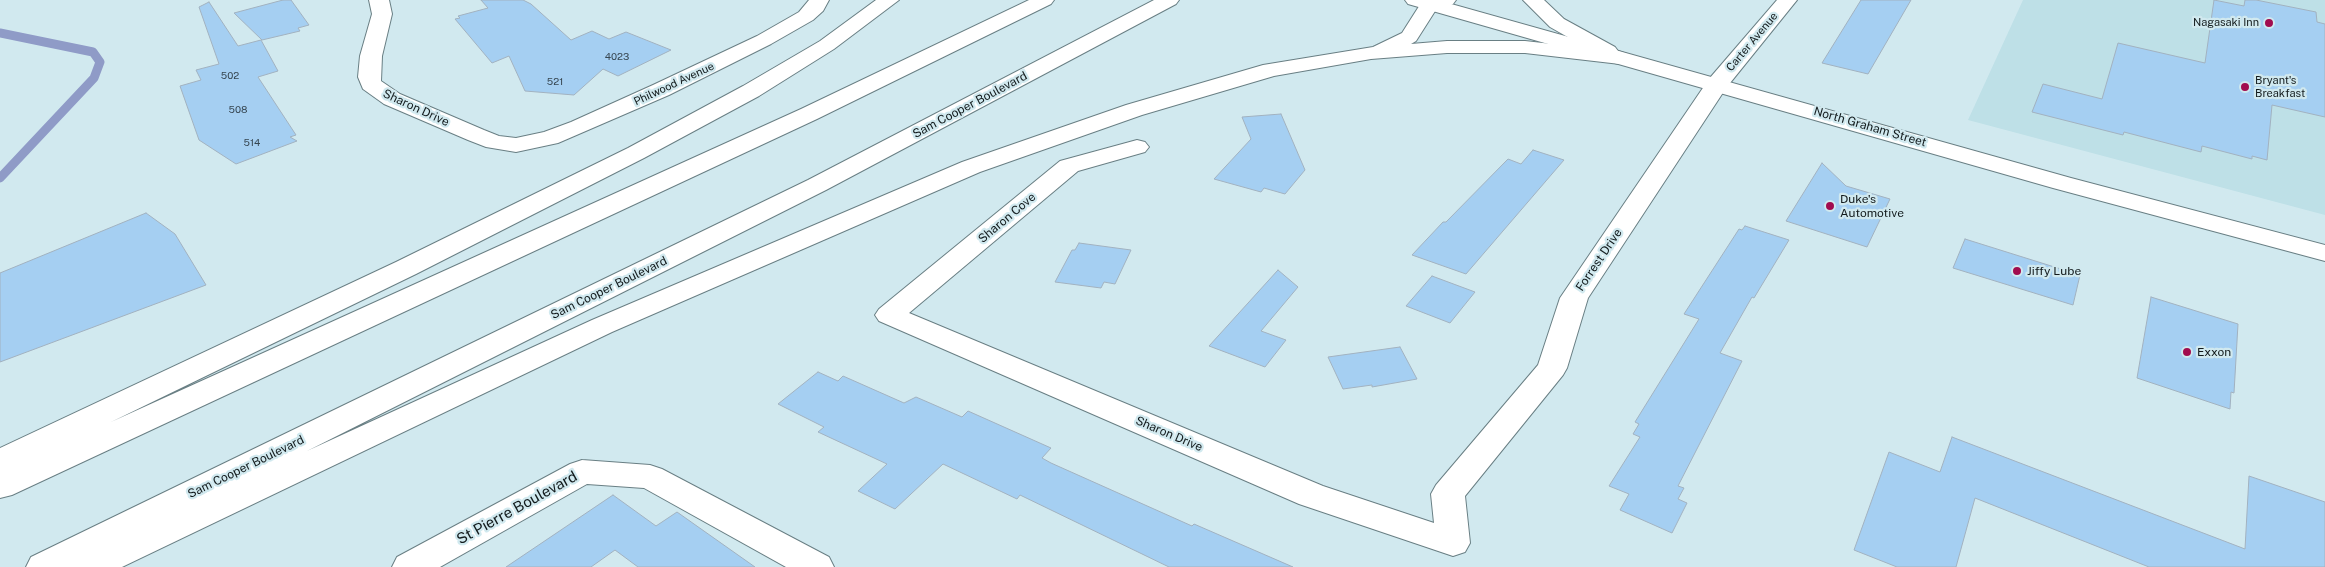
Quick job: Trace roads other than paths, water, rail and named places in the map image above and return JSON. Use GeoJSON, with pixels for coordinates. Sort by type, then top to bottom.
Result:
{"type":"FeatureCollection","features":[{"type":"Feature","properties":{"kind":"main road","name":"Sharon Drive"},"geometry":{"type":"LineString","coordinates":[[379,0],[382,14],[380,28],[371,56],[368,77],[371,84],[392,99],[476,135],[494,142],[516,145]]}},
{"type":"Feature","properties":{"kind":"main road","name":"Philwood Avenue"},"geometry":{"type":"LineString","coordinates":[[516,145],[550,138],[579,127],[661,90],[764,40],[806,16],[816,7],[819,0]]}},
{"type":"Feature","properties":{"kind":"main road"},"geometry":{"type":"LineString","coordinates":[[0,462],[406,268],[636,153],[752,91],[827,45],[889,0]]}},
{"type":"Feature","properties":{"kind":"main road"},"geometry":{"type":"LineString","coordinates":[[0,486],[809,114],[1044,0]]}},
{"type":"Feature","properties":{"kind":"main road","name":"Sam Cooper Boulevard"},"geometry":{"type":"LineString","coordinates":[[44,567],[817,184],[1170,0]]}},
{"type":"Feature","properties":{"kind":"main road"},"geometry":{"type":"LineString","coordinates":[[1533,0],[1557,23],[1620,58]]}},
{"type":"Feature","properties":{"kind":"main road","name":"Carter Avenue"},"geometry":{"type":"LineString","coordinates":[[1717,84],[1787,0]]}},
{"type":"Feature","properties":{"kind":"main road"},"geometry":{"type":"LineString","coordinates":[[1371,53],[1409,37],[1430,1]]}},
{"type":"Feature","properties":{"kind":"main road","name":"North Graham Street"},"geometry":{"type":"LineString","coordinates":[[1430,1],[1620,58],[2062,183],[2325,253]]}},
{"type":"Feature","properties":{"kind":"main road"},"geometry":{"type":"LineString","coordinates":[[89,567],[602,326],[971,167],[1134,110],[1271,70],[1371,53],[1447,47],[1524,47],[1620,58]]}},
{"type":"Feature","properties":{"kind":"main road","name":"Forrest Drive"},"geometry":{"type":"LineString","coordinates":[[1453,543],[1448,494],[1552,368],[1574,298],[1717,84]]}},
{"type":"Feature","properties":{"kind":"main road","name":"Sharon Cove"},"geometry":{"type":"LineString","coordinates":[[890,315],[1069,166],[1137,147]]}},
{"type":"Feature","properties":{"kind":"main road","name":"Sharon Drive"},"geometry":{"type":"LineString","coordinates":[[890,315],[1311,495],[1453,543]]}},
{"type":"Feature","properties":{"kind":"main road","name":"St Pierre Boulevard"},"geometry":{"type":"LineString","coordinates":[[410,567],[582,472],[650,477],[816,567]]}},
{"type":"Feature","properties":{"kind":"waterway"},"geometry":{"type":"LineString","coordinates":[[0,33],[93,52],[100,62],[94,78],[0,178]]}},
{"type":"Feature","properties":{"kind":"place","name":"Nagasaki Inn"},"geometry":{"type":"Point","coordinates":[2269,23]}},
{"type":"Feature","properties":{"kind":"place","name":"Bryant's Breakfast"},"geometry":{"type":"Point","coordinates":[2245,87]}},
{"type":"Feature","properties":{"kind":"place","name":"Duke's Automotive"},"geometry":{"type":"Point","coordinates":[1830,206]}},
{"type":"Feature","properties":{"kind":"place","name":"Jiffy Lube"},"geometry":{"type":"Point","coordinates":[2017,271]}},
{"type":"Feature","properties":{"kind":"place","name":"Exxon"},"geometry":{"type":"Point","coordinates":[2187,352]}}]}
